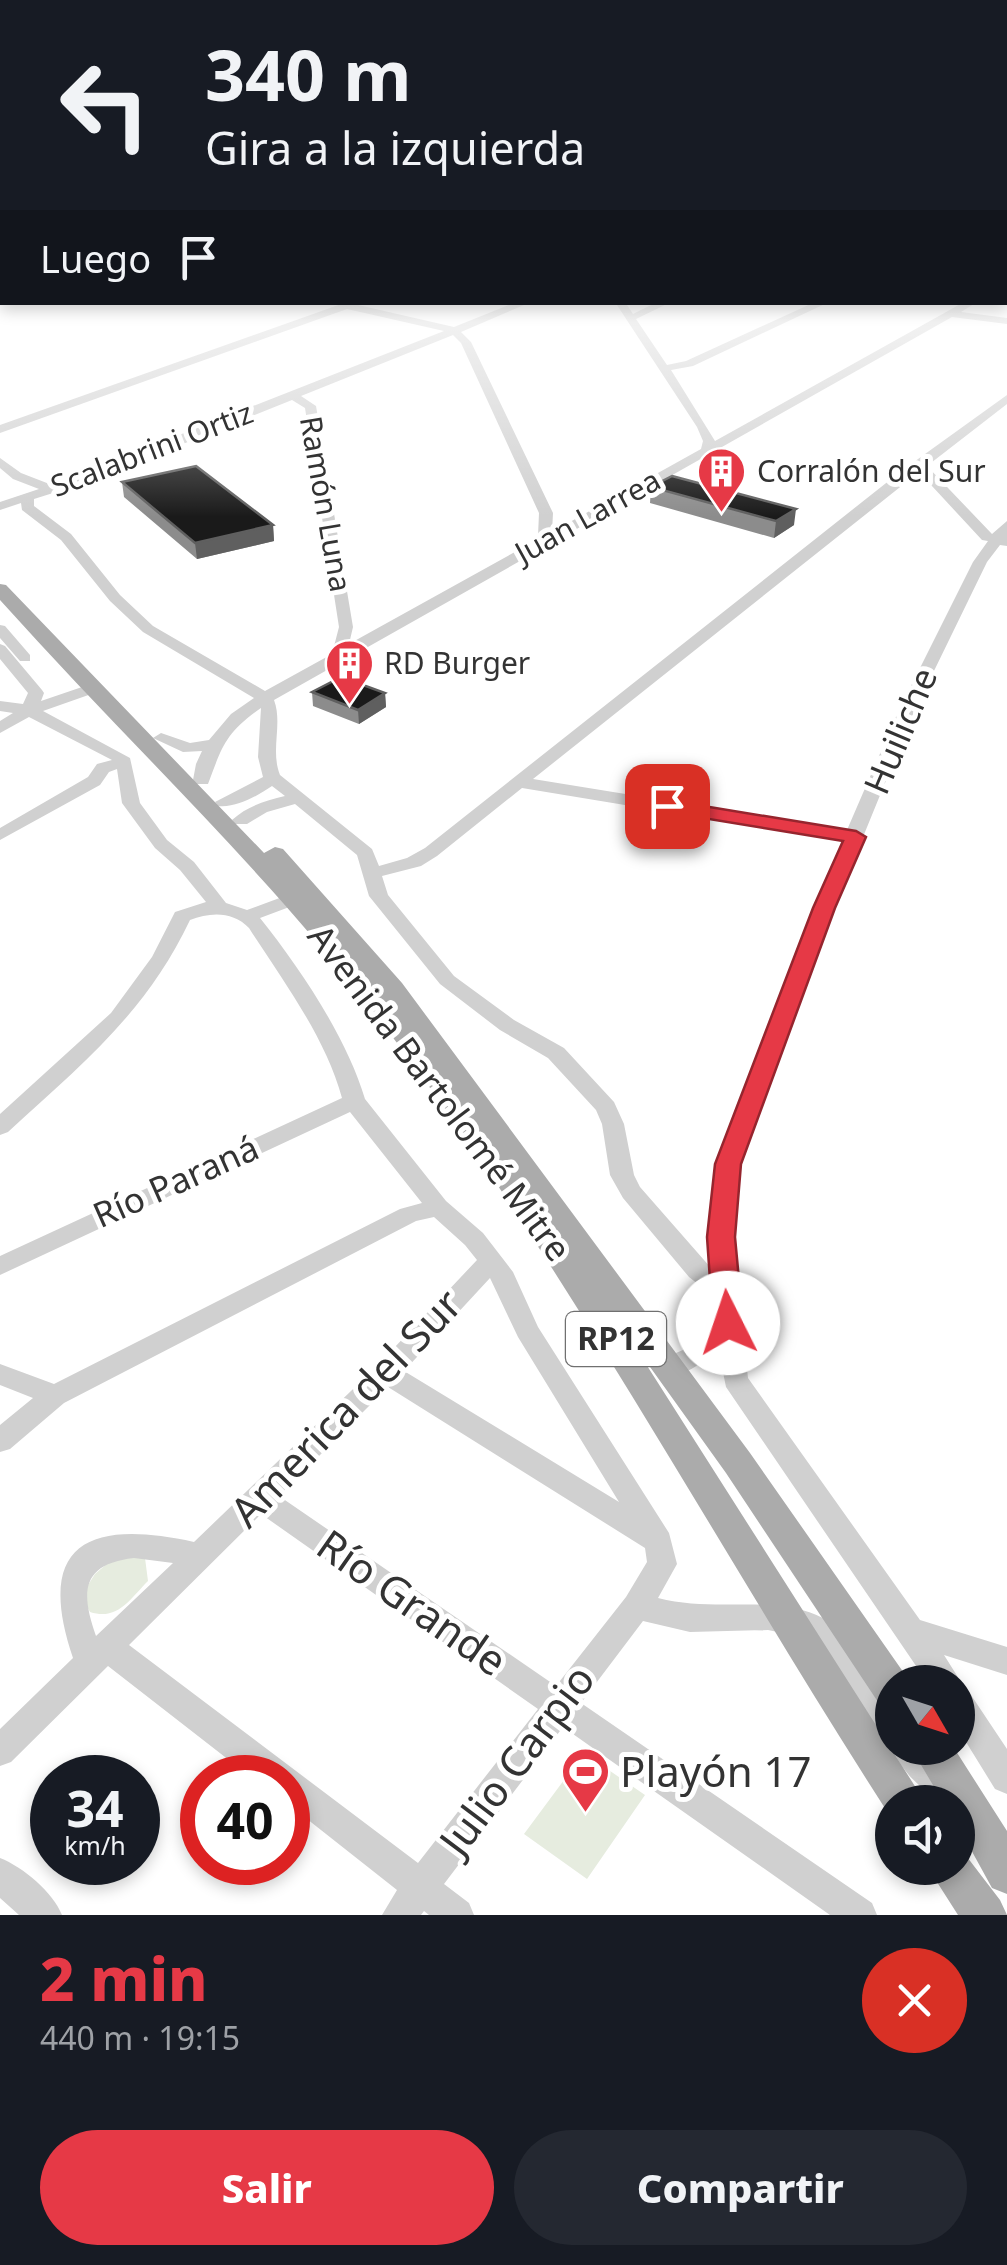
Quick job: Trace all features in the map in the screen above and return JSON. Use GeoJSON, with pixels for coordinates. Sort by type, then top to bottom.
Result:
{"type":"FeatureCollection","features":[{"type":"Feature","properties":{"kind":"main road","name":"Avenida Bartolomé Mitre"},"geometry":{"type":"LineString","coordinates":[[0,571],[321,902],[394,988],[738,1463],[876,1665]]}},
{"type":"Feature","properties":{"kind":"main road","name":"Avenida Bartolomé Mitre"},"geometry":{"type":"LineString","coordinates":[[0,589],[286,890],[426,1063],[555,1244],[784,1616],[894,1785]]}},
{"type":"Feature","properties":{"kind":"main road"},"geometry":{"type":"LineString","coordinates":[[975,1817],[1007,1874]]}},
{"type":"Feature","properties":{"kind":"main road"},"geometry":{"type":"LineString","coordinates":[[963,1885],[985,1915]]}},
{"type":"Feature","properties":{"kind":"street"},"geometry":{"type":"LineString","coordinates":[[0,430],[256,338]]}},
{"type":"Feature","properties":{"kind":"street"},"geometry":{"type":"LineString","coordinates":[[462,338],[546,513],[545,537],[537,545]]}},
{"type":"Feature","properties":{"kind":"street"},"geometry":{"type":"LineString","coordinates":[[645,338],[703,427],[709,441],[707,450]]}},
{"type":"Feature","properties":{"kind":"street"},"geometry":{"type":"LineString","coordinates":[[666,368],[688,364],[744,338]]}},
{"type":"Feature","properties":{"kind":"street","name":"Juan Larrea"},"geometry":{"type":"LineString","coordinates":[[202,780],[204,764],[214,744],[237,716],[265,698],[907,338]]}},
{"type":"Feature","properties":{"kind":"street"},"geometry":{"type":"LineString","coordinates":[[431,339],[466,342]]}},
{"type":"Feature","properties":{"kind":"street","name":"Scalabrini Ortiz"},"geometry":{"type":"LineString","coordinates":[[0,506],[53,490],[431,339]]}},
{"type":"Feature","properties":{"kind":"street","name":"Ramón Luna"},"geometry":{"type":"LineString","coordinates":[[292,395],[310,406],[346,624],[339,657]]}},
{"type":"Feature","properties":{"kind":"street"},"geometry":{"type":"LineString","coordinates":[[372,873],[414,862],[431,852],[904,475],[1007,398]]}},
{"type":"Feature","properties":{"kind":"street"},"geometry":{"type":"LineString","coordinates":[[703,427],[722,432],[742,431]]}},
{"type":"Feature","properties":{"kind":"street"},"geometry":{"type":"LineString","coordinates":[[0,462],[28,482],[53,490]]}},
{"type":"Feature","properties":{"kind":"street"},"geometry":{"type":"LineString","coordinates":[[921,465],[987,537],[1004,536]]}},
{"type":"Feature","properties":{"kind":"street"},"geometry":{"type":"LineString","coordinates":[[28,498],[27,507],[66,537],[134,618],[265,698],[270,716],[265,762],[273,778],[360,847],[379,896],[446,980],[507,1025],[556,1053],[606,1106],[622,1175],[631,1192],[698,1271],[727,1293]]}},
{"type":"Feature","properties":{"kind":"street"},"geometry":{"type":"LineString","coordinates":[[546,513],[587,517]]}},
{"type":"Feature","properties":{"kind":"street","name":"Huiliche"},"geometry":{"type":"LineString","coordinates":[[933,1665],[735,1380],[721,1237],[728,1164],[824,908],[924,675],[980,562],[1004,536]]}},
{"type":"Feature","properties":{"kind":"street","name":"Ramón Luna"},"geometry":{"type":"LineString","coordinates":[[346,624],[373,630],[392,627]]}},
{"type":"Feature","properties":{"kind":"street"},"geometry":{"type":"LineString","coordinates":[[0,629],[25,658],[21,674]]}},
{"type":"Feature","properties":{"kind":"street"},"geometry":{"type":"LineString","coordinates":[[0,650],[36,693],[29,710]]}},
{"type":"Feature","properties":{"kind":"street"},"geometry":{"type":"LineString","coordinates":[[0,728],[29,710],[91,689]]}},
{"type":"Feature","properties":{"kind":"street"},"geometry":{"type":"LineString","coordinates":[[0,706],[29,710],[112,752],[124,762],[131,803],[220,908]]}},
{"type":"Feature","properties":{"kind":"street"},"geometry":{"type":"LineString","coordinates":[[160,738],[189,748],[214,744]]}},
{"type":"Feature","properties":{"kind":"street"},"geometry":{"type":"LineString","coordinates":[[0,834],[94,782],[102,768],[124,762]]}},
{"type":"Feature","properties":{"kind":"street"},"geometry":{"type":"LineString","coordinates":[[232,811],[273,778]]}},
{"type":"Feature","properties":{"kind":"street"},"geometry":{"type":"LineString","coordinates":[[516,782],[856,837]]}},
{"type":"Feature","properties":{"kind":"street"},"geometry":{"type":"LineString","coordinates":[[232,811],[298,798]]}},
{"type":"Feature","properties":{"kind":"street"},"geometry":{"type":"LineString","coordinates":[[248,916],[286,890]]}},
{"type":"Feature","properties":{"kind":"street"},"geometry":{"type":"LineString","coordinates":[[0,1127],[118,1018],[162,958],[182,916],[204,908],[248,916],[311,1008],[348,1080],[354,1102],[438,1206],[504,1278],[526,1330],[659,1542]]}},
{"type":"Feature","properties":{"kind":"street","name":"Río Paraná"},"geometry":{"type":"LineString","coordinates":[[0,1266],[354,1102]]}},
{"type":"Feature","properties":{"kind":"street"},"geometry":{"type":"LineString","coordinates":[[0,1442],[55,1396],[408,1215],[438,1206]]}},
{"type":"Feature","properties":{"kind":"street"},"geometry":{"type":"LineString","coordinates":[[0,1258],[90,1221]]}},
{"type":"Feature","properties":{"kind":"street","name":"America del Sur"},"geometry":{"type":"LineString","coordinates":[[0,1752],[386,1373],[456,1294],[492,1261]]}},
{"type":"Feature","properties":{"kind":"street"},"geometry":{"type":"LineString","coordinates":[[666,1368],[692,1357],[728,1323]]}},
{"type":"Feature","properties":{"kind":"street"},"geometry":{"type":"LineString","coordinates":[[386,1373],[659,1542]]}},
{"type":"Feature","properties":{"kind":"street"},"geometry":{"type":"LineString","coordinates":[[0,1374],[55,1396]]}},
{"type":"Feature","properties":{"kind":"street","name":"Río Grande"},"geometry":{"type":"LineString","coordinates":[[259,1497],[860,1915]]}},
{"type":"Feature","properties":{"kind":"street","name":"Julio Carpio"},"geometry":{"type":"LineString","coordinates":[[399,1915],[637,1606],[662,1564],[659,1542]]}},
{"type":"Feature","properties":{"kind":"street"},"geometry":{"type":"LineString","coordinates":[[200,1556],[134,1543],[102,1549],[88,1559],[71,1584],[71,1598],[99,1654],[245,1755]]}},
{"type":"Feature","properties":{"kind":"street"},"geometry":{"type":"LineString","coordinates":[[637,1606],[698,1619],[784,1616],[808,1624],[833,1640],[875,1696]]}},
{"type":"Feature","properties":{"kind":"street"},"geometry":{"type":"LineString","coordinates":[[910,1631],[1007,1661]]}},
{"type":"Feature","properties":{"kind":"street"},"geometry":{"type":"LineString","coordinates":[[975,1728],[1007,1778]]}},
{"type":"Feature","properties":{"kind":"street"},"geometry":{"type":"LineString","coordinates":[[923,1765],[942,1785]]}},
{"type":"Feature","properties":{"kind":"street"},"geometry":{"type":"LineString","coordinates":[[310,1801],[457,1915]]}},
{"type":"Feature","properties":{"kind":"street"},"geometry":{"type":"LineString","coordinates":[[0,1875],[44,1915]]}},
{"type":"Feature","properties":{"kind":"shaded area"},"geometry":{"type":"Polygon","coordinates":[[[122,1551],[145,1558],[148,1581],[116,1611],[90,1612],[81,1596],[95,1574],[122,1551]]]}},
{"type":"Feature","properties":{"kind":"shaded area","name":"Playón 17"},"geometry":{"type":"Polygon","coordinates":[[[584,1753],[645,1795],[587,1879],[524,1834],[584,1753]]]}},
{"type":"Feature","properties":{"kind":"building"},"geometry":{"type":"Polygon","coordinates":[[[196,466],[273,525],[195,543],[122,482],[196,466]]]}},
{"type":"Feature","properties":{"kind":"building"},"geometry":{"type":"Polygon","coordinates":[[[672,476],[796,509],[776,521],[651,487],[672,476]]]}},
{"type":"Feature","properties":{"kind":"building"},"geometry":{"type":"Polygon","coordinates":[[[341,677],[385,693],[358,710],[312,692],[341,677]]]}},
{"type":"Feature","properties":{"kind":"place","name":"Corralón del Sur"},"geometry":{"type":"Point","coordinates":[722,514]}},
{"type":"Feature","properties":{"kind":"place","name":"RD Burger"},"geometry":{"type":"Point","coordinates":[349,706]}},
{"type":"Feature","properties":{"kind":"place","name":"Playón 17"},"geometry":{"type":"Point","coordinates":[585,1814]}},
{"type":"Feature","properties":{"kind":"route"},"geometry":{"type":"LineString","coordinates":[[667,806],[856,837],[824,908],[728,1164],[721,1237],[728,1323]]}}]}
